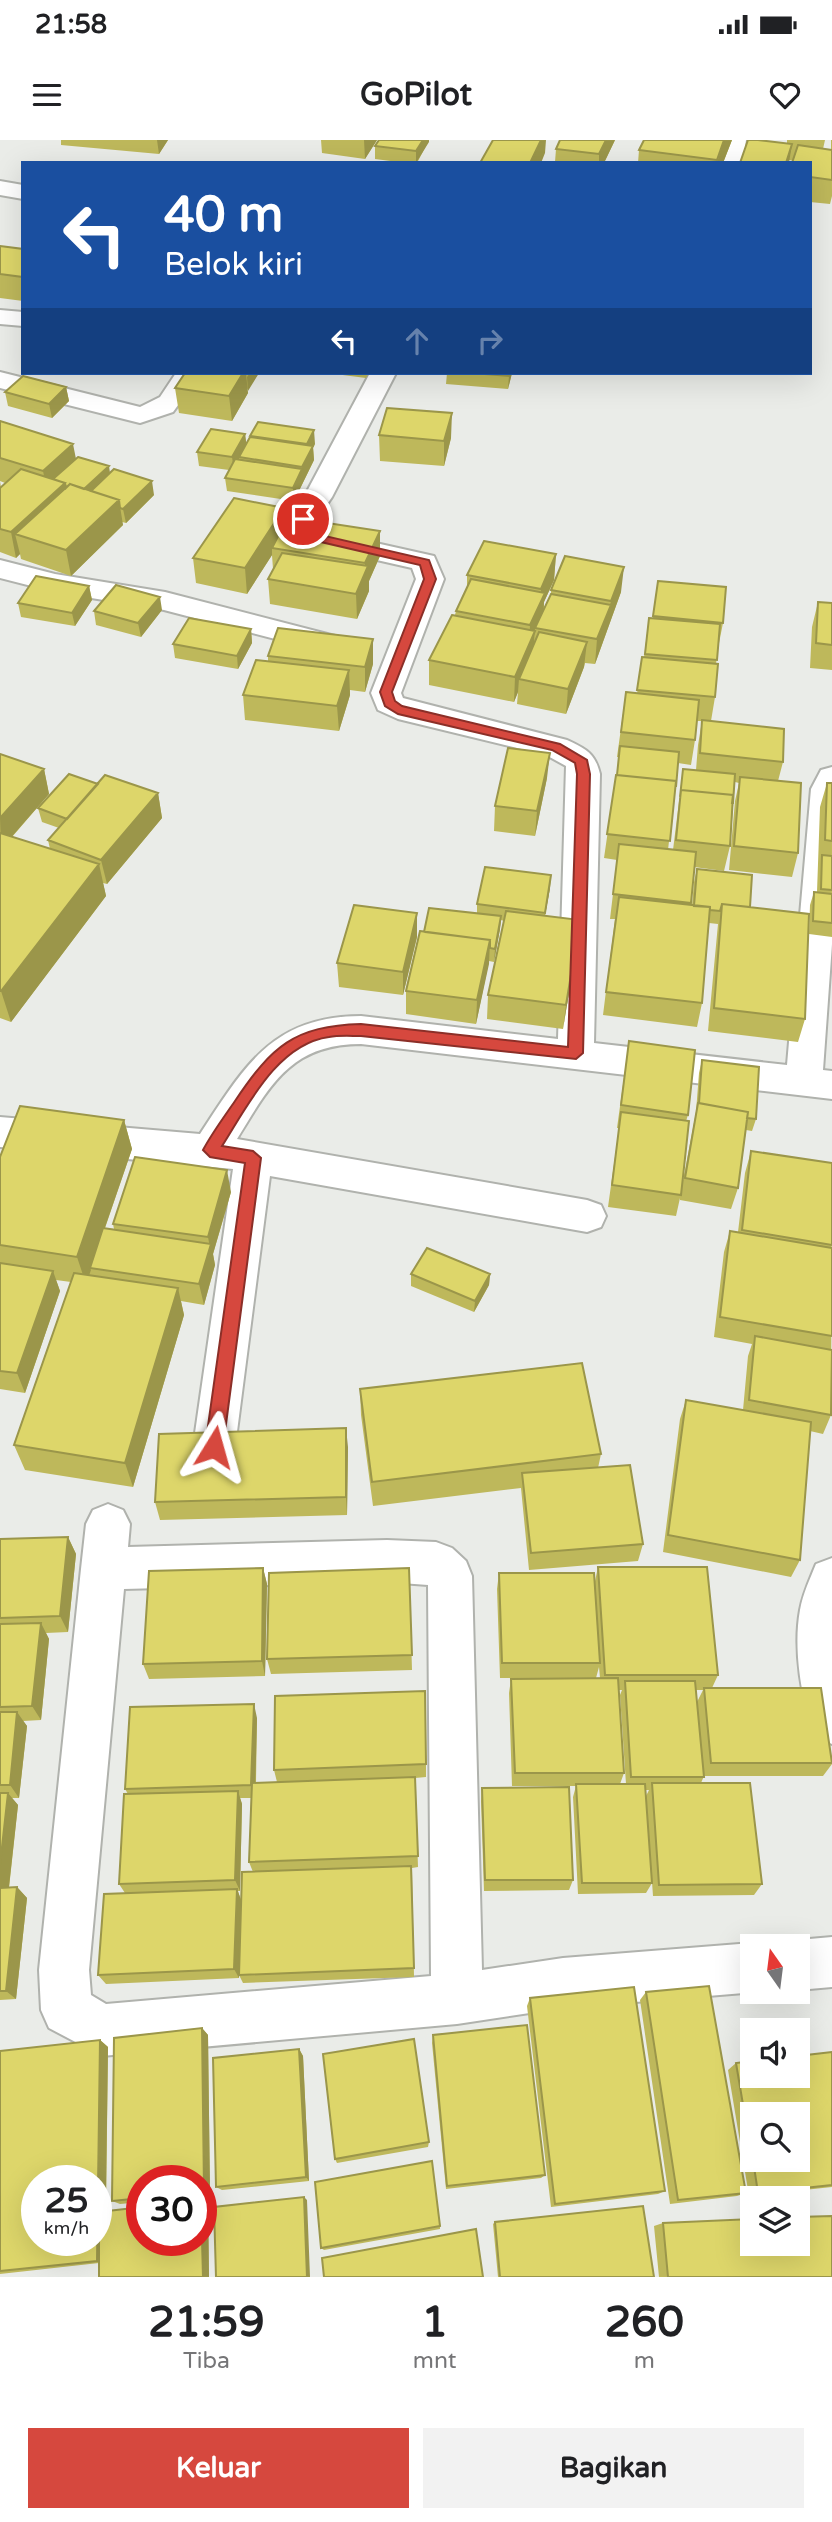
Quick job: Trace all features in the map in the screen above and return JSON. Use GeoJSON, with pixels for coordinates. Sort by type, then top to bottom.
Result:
{"type":"FeatureCollection","features":[{"type":"Feature","properties":{"kind":"street"},"geometry":{"type":"LineString","coordinates":[[732,161],[735,140]]}},
{"type":"Feature","properties":{"kind":"street"},"geometry":{"type":"LineString","coordinates":[[0,187],[21,192]]}},
{"type":"Feature","properties":{"kind":"street"},"geometry":{"type":"LineString","coordinates":[[0,317],[21,318]]}},
{"type":"Feature","properties":{"kind":"street"},"geometry":{"type":"LineString","coordinates":[[0,380],[140,415],[156,413],[165,408],[187,375]]}},
{"type":"Feature","properties":{"kind":"street"},"geometry":{"type":"LineString","coordinates":[[376,658],[430,579],[424,562],[312,537],[305,529],[303,519],[318,497],[382,375]]}},
{"type":"Feature","properties":{"kind":"street"},"geometry":{"type":"LineString","coordinates":[[0,569],[68,586],[165,601],[376,658]]}},
{"type":"Feature","properties":{"kind":"street"},"geometry":{"type":"LineString","coordinates":[[376,658],[389,703],[398,709],[556,747],[580,760],[584,774],[576,1053]]}},
{"type":"Feature","properties":{"kind":"street"},"geometry":{"type":"LineString","coordinates":[[210,1150],[270,1065],[305,1038],[328,1031],[361,1030],[818,1083],[827,789],[832,778]]}},
{"type":"Feature","properties":{"kind":"street"},"geometry":{"type":"LineString","coordinates":[[0,1132],[210,1150],[587,1216]]}},
{"type":"Feature","properties":{"kind":"street"},"geometry":{"type":"LineString","coordinates":[[214,1447],[253,1158]]}},
{"type":"Feature","properties":{"kind":"street"},"geometry":{"type":"LineString","coordinates":[[457,1999],[450,1576],[436,1563],[105,1547],[64,1970],[67,2010],[102,2029],[457,1999],[563,1983],[740,1969]]}},
{"type":"Feature","properties":{"kind":"street"},"geometry":{"type":"LineString","coordinates":[[832,1579],[822,1599],[821,1626],[832,1721]]}},
{"type":"Feature","properties":{"kind":"street"},"geometry":{"type":"LineString","coordinates":[[810,1964],[832,1962]]}},
{"type":"Feature","properties":{"kind":"building"},"geometry":{"type":"Polygon","coordinates":[[[379,140],[423,140],[416,151],[375,146],[379,140]]]}},
{"type":"Feature","properties":{"kind":"building"},"geometry":{"type":"Polygon","coordinates":[[[493,140],[541,140],[531,161],[481,161],[493,140]]]}},
{"type":"Feature","properties":{"kind":"building"},"geometry":{"type":"Polygon","coordinates":[[[560,140],[606,140],[599,154],[556,149],[560,140]]]}},
{"type":"Feature","properties":{"kind":"building"},"geometry":{"type":"Polygon","coordinates":[[[644,140],[724,140],[717,160],[639,150],[644,140]]]}},
{"type":"Feature","properties":{"kind":"building"},"geometry":{"type":"Polygon","coordinates":[[[748,140],[792,144],[787,161],[741,161],[748,140]]]}},
{"type":"Feature","properties":{"kind":"building"},"geometry":{"type":"Polygon","coordinates":[[[798,145],[832,150],[832,180],[812,177],[812,161],[793,161],[798,145]]]}},
{"type":"Feature","properties":{"kind":"building"},"geometry":{"type":"Polygon","coordinates":[[[0,246],[21,249],[21,277],[0,274],[0,246]]]}},
{"type":"Feature","properties":{"kind":"building"},"geometry":{"type":"Polygon","coordinates":[[[184,375],[242,375],[229,396],[175,388],[184,375]]]}},
{"type":"Feature","properties":{"kind":"building"},"geometry":{"type":"Polygon","coordinates":[[[23,376],[66,387],[49,404],[5,392],[23,376]]]}},
{"type":"Feature","properties":{"kind":"building"},"geometry":{"type":"Polygon","coordinates":[[[387,408],[452,413],[444,441],[379,435],[387,408]]]}},
{"type":"Feature","properties":{"kind":"building"},"geometry":{"type":"Polygon","coordinates":[[[0,421],[73,444],[43,471],[0,458],[0,421]]]}},
{"type":"Feature","properties":{"kind":"building"},"geometry":{"type":"Polygon","coordinates":[[[258,422],[314,430],[307,444],[250,436],[258,422]]]}},
{"type":"Feature","properties":{"kind":"building"},"geometry":{"type":"Polygon","coordinates":[[[211,429],[245,434],[232,457],[197,452],[211,429]]]}},
{"type":"Feature","properties":{"kind":"building"},"geometry":{"type":"Polygon","coordinates":[[[250,437],[313,446],[302,467],[239,457],[250,437]]]}},
{"type":"Feature","properties":{"kind":"building"},"geometry":{"type":"Polygon","coordinates":[[[78,457],[109,466],[84,489],[70,484],[66,488],[65,483],[53,479],[78,457]]]}},
{"type":"Feature","properties":{"kind":"building"},"geometry":{"type":"Polygon","coordinates":[[[235,459],[302,469],[293,488],[225,478],[235,459]]]}},
{"type":"Feature","properties":{"kind":"building"},"geometry":{"type":"Polygon","coordinates":[[[21,469],[65,483],[11,532],[0,529],[0,488],[21,469]]]}},
{"type":"Feature","properties":{"kind":"building"},"geometry":{"type":"Polygon","coordinates":[[[114,469],[152,481],[123,509],[120,508],[119,500],[91,491],[114,469]]]}},
{"type":"Feature","properties":{"kind":"building"},"geometry":{"type":"Polygon","coordinates":[[[70,484],[119,500],[66,550],[15,534],[70,484]]]}},
{"type":"Feature","properties":{"kind":"building"},"geometry":{"type":"Polygon","coordinates":[[[234,498],[284,508],[245,568],[193,558],[234,498]]]}},
{"type":"Feature","properties":{"kind":"building"},"geometry":{"type":"Polygon","coordinates":[[[288,517],[380,531],[365,563],[272,548],[288,517]]]}},
{"type":"Feature","properties":{"kind":"building"},"geometry":{"type":"Polygon","coordinates":[[[484,541],[556,554],[541,589],[467,575],[484,541]]]}},
{"type":"Feature","properties":{"kind":"building"},"geometry":{"type":"Polygon","coordinates":[[[282,553],[368,566],[356,594],[268,579],[282,553]]]}},
{"type":"Feature","properties":{"kind":"building"},"geometry":{"type":"Polygon","coordinates":[[[565,556],[624,567],[611,601],[551,590],[565,556]]]}},
{"type":"Feature","properties":{"kind":"building"},"geometry":{"type":"Polygon","coordinates":[[[36,576],[89,586],[72,613],[18,603],[36,576]]]}},
{"type":"Feature","properties":{"kind":"building"},"geometry":{"type":"Polygon","coordinates":[[[471,579],[545,593],[530,625],[456,611],[471,579]]]}},
{"type":"Feature","properties":{"kind":"building"},"geometry":{"type":"Polygon","coordinates":[[[658,581],[726,587],[723,623],[653,616],[658,581]]]}},
{"type":"Feature","properties":{"kind":"building"},"geometry":{"type":"Polygon","coordinates":[[[116,585],[160,597],[138,623],[94,611],[116,585]]]}},
{"type":"Feature","properties":{"kind":"building"},"geometry":{"type":"Polygon","coordinates":[[[551,594],[611,605],[597,639],[535,628],[551,594]]]}},
{"type":"Feature","properties":{"kind":"building"},"geometry":{"type":"Polygon","coordinates":[[[818,602],[832,603],[832,645],[816,643],[818,602]]]}},
{"type":"Feature","properties":{"kind":"building"},"geometry":{"type":"Polygon","coordinates":[[[452,615],[535,631],[515,677],[429,660],[452,615]]]}},
{"type":"Feature","properties":{"kind":"building"},"geometry":{"type":"Polygon","coordinates":[[[189,618],[251,629],[237,656],[173,644],[189,618]]]}},
{"type":"Feature","properties":{"kind":"building"},"geometry":{"type":"Polygon","coordinates":[[[649,618],[720,624],[717,660],[645,654],[649,618]]]}},
{"type":"Feature","properties":{"kind":"building"},"geometry":{"type":"Polygon","coordinates":[[[278,628],[373,639],[365,667],[268,656],[278,628]]]}},
{"type":"Feature","properties":{"kind":"building"},"geometry":{"type":"Polygon","coordinates":[[[539,632],[587,642],[568,689],[519,679],[539,632]]]}},
{"type":"Feature","properties":{"kind":"building"},"geometry":{"type":"Polygon","coordinates":[[[642,657],[718,664],[715,697],[637,690],[642,657]]]}},
{"type":"Feature","properties":{"kind":"building"},"geometry":{"type":"Polygon","coordinates":[[[256,660],[349,670],[337,706],[243,695],[256,660]]]}},
{"type":"Feature","properties":{"kind":"building"},"geometry":{"type":"Polygon","coordinates":[[[626,692],[699,700],[695,740],[621,732],[626,692]]]}},
{"type":"Feature","properties":{"kind":"building"},"geometry":{"type":"Polygon","coordinates":[[[702,720],[784,729],[783,762],[700,753],[702,720]]]}},
{"type":"Feature","properties":{"kind":"building"},"geometry":{"type":"Polygon","coordinates":[[[620,746],[679,752],[676,787],[676,781],[617,775],[620,746]]]}},
{"type":"Feature","properties":{"kind":"building"},"geometry":{"type":"Polygon","coordinates":[[[508,748],[550,753],[537,811],[495,806],[508,748]]]}},
{"type":"Feature","properties":{"kind":"building"},"geometry":{"type":"Polygon","coordinates":[[[0,754],[44,769],[0,818],[0,754]]]}},
{"type":"Feature","properties":{"kind":"building"},"geometry":{"type":"Polygon","coordinates":[[[683,769],[735,774],[733,803],[733,795],[681,790],[680,797],[683,769]]]}},
{"type":"Feature","properties":{"kind":"building"},"geometry":{"type":"Polygon","coordinates":[[[69,774],[98,784],[67,819],[38,808],[69,774]]]}},
{"type":"Feature","properties":{"kind":"building"},"geometry":{"type":"Polygon","coordinates":[[[105,775],[158,793],[101,860],[48,840],[105,775]]]}},
{"type":"Feature","properties":{"kind":"building"},"geometry":{"type":"Polygon","coordinates":[[[616,775],[676,781],[670,841],[607,834],[616,775]]]}},
{"type":"Feature","properties":{"kind":"building"},"geometry":{"type":"Polygon","coordinates":[[[740,777],[801,783],[798,853],[734,846],[740,777]]]}},
{"type":"Feature","properties":{"kind":"building"},"geometry":{"type":"Polygon","coordinates":[[[827,783],[832,783],[832,841],[825,840],[827,783]]]}},
{"type":"Feature","properties":{"kind":"building"},"geometry":{"type":"Polygon","coordinates":[[[681,790],[733,795],[730,846],[676,840],[681,790]]]}},
{"type":"Feature","properties":{"kind":"building"},"geometry":{"type":"Polygon","coordinates":[[[0,833],[99,864],[1,991],[0,991],[0,833]]]}},
{"type":"Feature","properties":{"kind":"building"},"geometry":{"type":"Polygon","coordinates":[[[619,844],[696,852],[691,903],[613,894],[619,844]]]}},
{"type":"Feature","properties":{"kind":"building"},"geometry":{"type":"Polygon","coordinates":[[[822,855],[832,856],[832,890],[821,889],[822,855]]]}},
{"type":"Feature","properties":{"kind":"building"},"geometry":{"type":"Polygon","coordinates":[[[485,867],[551,875],[545,913],[477,904],[485,867]]]}},
{"type":"Feature","properties":{"kind":"building"},"geometry":{"type":"Polygon","coordinates":[[[697,869],[752,875],[750,907],[722,904],[720,911],[694,906],[697,869]]]}},
{"type":"Feature","properties":{"kind":"building"},"geometry":{"type":"Polygon","coordinates":[[[814,892],[832,894],[832,923],[813,921],[814,892]]]}},
{"type":"Feature","properties":{"kind":"building"},"geometry":{"type":"Polygon","coordinates":[[[619,897],[710,907],[702,1003],[606,992],[619,897]]]}},
{"type":"Feature","properties":{"kind":"building"},"geometry":{"type":"Polygon","coordinates":[[[722,904],[809,914],[805,1019],[714,1008],[722,904]]]}},
{"type":"Feature","properties":{"kind":"building"},"geometry":{"type":"Polygon","coordinates":[[[354,905],[417,913],[403,972],[337,963],[354,905]]]}},
{"type":"Feature","properties":{"kind":"building"},"geometry":{"type":"Polygon","coordinates":[[[429,908],[501,916],[495,949],[490,948],[490,940],[424,932],[429,908]]]}},
{"type":"Feature","properties":{"kind":"building"},"geometry":{"type":"Polygon","coordinates":[[[506,911],[580,920],[566,1005],[488,995],[506,911]]]}},
{"type":"Feature","properties":{"kind":"building"},"geometry":{"type":"Polygon","coordinates":[[[420,931],[490,940],[477,1000],[406,991],[420,931]]]}},
{"type":"Feature","properties":{"kind":"building"},"geometry":{"type":"Polygon","coordinates":[[[629,1041],[695,1050],[688,1115],[621,1105],[629,1041]]]}},
{"type":"Feature","properties":{"kind":"building"},"geometry":{"type":"Polygon","coordinates":[[[702,1060],[759,1067],[756,1119],[747,1118],[748,1112],[699,1103],[702,1060]]]}},
{"type":"Feature","properties":{"kind":"building"},"geometry":{"type":"Polygon","coordinates":[[[698,1103],[748,1112],[738,1188],[685,1178],[698,1103]]]}},
{"type":"Feature","properties":{"kind":"building"},"geometry":{"type":"Polygon","coordinates":[[[20,1106],[124,1120],[77,1257],[0,1245],[0,1157],[20,1106]]]}},
{"type":"Feature","properties":{"kind":"building"},"geometry":{"type":"Polygon","coordinates":[[[621,1112],[689,1121],[681,1195],[612,1185],[621,1112]]]}},
{"type":"Feature","properties":{"kind":"building"},"geometry":{"type":"Polygon","coordinates":[[[751,1151],[832,1163],[832,1245],[742,1230],[751,1151]]]}},
{"type":"Feature","properties":{"kind":"building"},"geometry":{"type":"Polygon","coordinates":[[[135,1157],[227,1170],[208,1237],[113,1224],[135,1157]]]}},
{"type":"Feature","properties":{"kind":"building"},"geometry":{"type":"Polygon","coordinates":[[[103,1228],[211,1244],[199,1284],[90,1268],[103,1228]]]}},
{"type":"Feature","properties":{"kind":"building"},"geometry":{"type":"Polygon","coordinates":[[[730,1231],[832,1248],[832,1336],[720,1317],[730,1231]]]}},
{"type":"Feature","properties":{"kind":"building"},"geometry":{"type":"Polygon","coordinates":[[[427,1248],[490,1274],[475,1301],[411,1274],[427,1248]]]}},
{"type":"Feature","properties":{"kind":"building"},"geometry":{"type":"Polygon","coordinates":[[[0,1263],[53,1271],[17,1373],[0,1371],[0,1263]]]}},
{"type":"Feature","properties":{"kind":"building"},"geometry":{"type":"Polygon","coordinates":[[[74,1273],[178,1288],[125,1463],[14,1445],[74,1273]]]}},
{"type":"Feature","properties":{"kind":"building"},"geometry":{"type":"Polygon","coordinates":[[[755,1336],[832,1350],[831,1415],[749,1400],[755,1336]]]}},
{"type":"Feature","properties":{"kind":"building"},"geometry":{"type":"Polygon","coordinates":[[[582,1363],[601,1454],[372,1482],[360,1389],[582,1363]]]}},
{"type":"Feature","properties":{"kind":"building"},"geometry":{"type":"Polygon","coordinates":[[[686,1400],[811,1422],[800,1560],[668,1535],[686,1400]]]}},
{"type":"Feature","properties":{"kind":"building"},"geometry":{"type":"Polygon","coordinates":[[[346,1428],[346,1497],[155,1502],[159,1434],[346,1428]]]}},
{"type":"Feature","properties":{"kind":"building"},"geometry":{"type":"Polygon","coordinates":[[[630,1465],[643,1544],[531,1553],[522,1473],[630,1465]]]}},
{"type":"Feature","properties":{"kind":"building"},"geometry":{"type":"Polygon","coordinates":[[[68,1537],[60,1616],[0,1618],[0,1539],[68,1537]]]}},
{"type":"Feature","properties":{"kind":"building"},"geometry":{"type":"Polygon","coordinates":[[[598,1567],[707,1567],[718,1675],[605,1675],[598,1567]]]}},
{"type":"Feature","properties":{"kind":"building"},"geometry":{"type":"Polygon","coordinates":[[[263,1568],[262,1661],[143,1664],[149,1571],[263,1568]]]}},
{"type":"Feature","properties":{"kind":"building"},"geometry":{"type":"Polygon","coordinates":[[[409,1568],[412,1655],[267,1659],[269,1573],[409,1568]]]}},
{"type":"Feature","properties":{"kind":"building"},"geometry":{"type":"Polygon","coordinates":[[[499,1573],[594,1573],[600,1663],[502,1663],[499,1573]]]}},
{"type":"Feature","properties":{"kind":"building"},"geometry":{"type":"Polygon","coordinates":[[[41,1623],[32,1706],[0,1707],[0,1624],[41,1623]]]}},
{"type":"Feature","properties":{"kind":"building"},"geometry":{"type":"Polygon","coordinates":[[[618,1678],[624,1773],[515,1773],[511,1679],[618,1678]]]}},
{"type":"Feature","properties":{"kind":"building"},"geometry":{"type":"Polygon","coordinates":[[[625,1681],[695,1681],[704,1777],[631,1777],[625,1681]]]}},
{"type":"Feature","properties":{"kind":"building"},"geometry":{"type":"Polygon","coordinates":[[[704,1688],[821,1688],[832,1763],[711,1763],[704,1688]]]}},
{"type":"Feature","properties":{"kind":"building"},"geometry":{"type":"Polygon","coordinates":[[[425,1691],[426,1764],[274,1770],[275,1696],[425,1691]]]}},
{"type":"Feature","properties":{"kind":"building"},"geometry":{"type":"Polygon","coordinates":[[[254,1704],[251,1785],[125,1789],[130,1707],[254,1704]]]}},
{"type":"Feature","properties":{"kind":"building"},"geometry":{"type":"Polygon","coordinates":[[[0,1712],[17,1712],[10,1785],[0,1785],[0,1712]]]}},
{"type":"Feature","properties":{"kind":"building"},"geometry":{"type":"Polygon","coordinates":[[[415,1777],[418,1856],[249,1862],[252,1783],[415,1777]]]}},
{"type":"Feature","properties":{"kind":"building"},"geometry":{"type":"Polygon","coordinates":[[[652,1783],[750,1783],[762,1884],[659,1885],[652,1783]]]}},
{"type":"Feature","properties":{"kind":"building"},"geometry":{"type":"Polygon","coordinates":[[[576,1784],[645,1784],[652,1883],[582,1883],[576,1784]]]}},
{"type":"Feature","properties":{"kind":"building"},"geometry":{"type":"Polygon","coordinates":[[[569,1787],[573,1880],[485,1880],[482,1788],[569,1787]]]}},
{"type":"Feature","properties":{"kind":"building"},"geometry":{"type":"Polygon","coordinates":[[[238,1791],[235,1880],[119,1884],[124,1794],[238,1791]]]}},
{"type":"Feature","properties":{"kind":"building"},"geometry":{"type":"Polygon","coordinates":[[[0,1793],[8,1793],[0,1865],[0,1793]]]}},
{"type":"Feature","properties":{"kind":"building"},"geometry":{"type":"Polygon","coordinates":[[[411,1866],[414,1968],[239,1975],[242,1872],[411,1866]]]}},
{"type":"Feature","properties":{"kind":"building"},"geometry":{"type":"Polygon","coordinates":[[[17,1887],[6,1991],[0,1991],[0,1888],[17,1887]]]}},
{"type":"Feature","properties":{"kind":"building"},"geometry":{"type":"Polygon","coordinates":[[[237,1889],[234,1969],[98,1975],[104,1894],[237,1889]]]}},
{"type":"Feature","properties":{"kind":"building"},"geometry":{"type":"Polygon","coordinates":[[[709,1986],[740,2172],[742,2172],[745,2186],[740,2186],[740,2194],[678,2200],[646,1992],[709,1986]]]}},
{"type":"Feature","properties":{"kind":"building"},"geometry":{"type":"Polygon","coordinates":[[[634,1987],[665,2191],[555,2204],[530,1998],[634,1987]]]}},
{"type":"Feature","properties":{"kind":"building"},"geometry":{"type":"Polygon","coordinates":[[[527,2025],[545,2175],[447,2186],[433,2035],[527,2025]]]}},
{"type":"Feature","properties":{"kind":"building"},"geometry":{"type":"Polygon","coordinates":[[[202,2028],[204,2165],[126,2165],[126,2200],[112,2201],[114,2038],[202,2028]]]}},
{"type":"Feature","properties":{"kind":"building"},"geometry":{"type":"Polygon","coordinates":[[[414,2039],[429,2142],[335,2159],[323,2054],[414,2039]]]}},
{"type":"Feature","properties":{"kind":"building"},"geometry":{"type":"Polygon","coordinates":[[[100,2040],[98,2165],[21,2165],[21,2256],[97,2256],[97,2261],[0,2271],[0,2051],[100,2040]]]}},
{"type":"Feature","properties":{"kind":"building"},"geometry":{"type":"Polygon","coordinates":[[[299,2049],[306,2177],[217,2187],[213,2058],[299,2049]]]}},
{"type":"Feature","properties":{"kind":"building"},"geometry":{"type":"Polygon","coordinates":[[[832,2052],[832,2185],[757,2186],[755,2172],[810,2172],[810,2102],[743,2102],[740,2088],[810,2088],[810,2055],[832,2052]]]}},
{"type":"Feature","properties":{"kind":"building"},"geometry":{"type":"Polygon","coordinates":[[[740,2062],[740,2087],[736,2063],[740,2062]]]}},
{"type":"Feature","properties":{"kind":"building"},"geometry":{"type":"Polygon","coordinates":[[[432,2161],[440,2226],[321,2248],[315,2182],[432,2161]]]}},
{"type":"Feature","properties":{"kind":"building"},"geometry":{"type":"Polygon","coordinates":[[[304,2197],[307,2277],[216,2277],[217,2207],[304,2197]]]}},
{"type":"Feature","properties":{"kind":"building"},"geometry":{"type":"Polygon","coordinates":[[[643,2206],[654,2277],[500,2277],[495,2222],[643,2206]]]}},
{"type":"Feature","properties":{"kind":"building"},"geometry":{"type":"Polygon","coordinates":[[[126,2209],[126,2256],[202,2256],[203,2277],[99,2277],[99,2256],[112,2256],[112,2210],[126,2209]]]}},
{"type":"Feature","properties":{"kind":"building"},"geometry":{"type":"Polygon","coordinates":[[[832,2216],[832,2277],[668,2277],[663,2223],[740,2220],[740,2256],[810,2256],[810,2217],[832,2216]]]}},
{"type":"Feature","properties":{"kind":"building"},"geometry":{"type":"Polygon","coordinates":[[[476,2229],[483,2277],[324,2277],[322,2258],[476,2229]]]}},
{"type":"Feature","properties":{"kind":"route"},"geometry":{"type":"LineString","coordinates":[[214,1447],[253,1158],[210,1150],[261,1075],[280,1055],[305,1038],[328,1031],[361,1030],[576,1053],[584,774],[580,760],[569,751],[556,747],[398,709],[389,703],[386,692],[430,579],[428,569],[424,562],[396,554],[312,537],[305,529],[303,519]]}}]}
